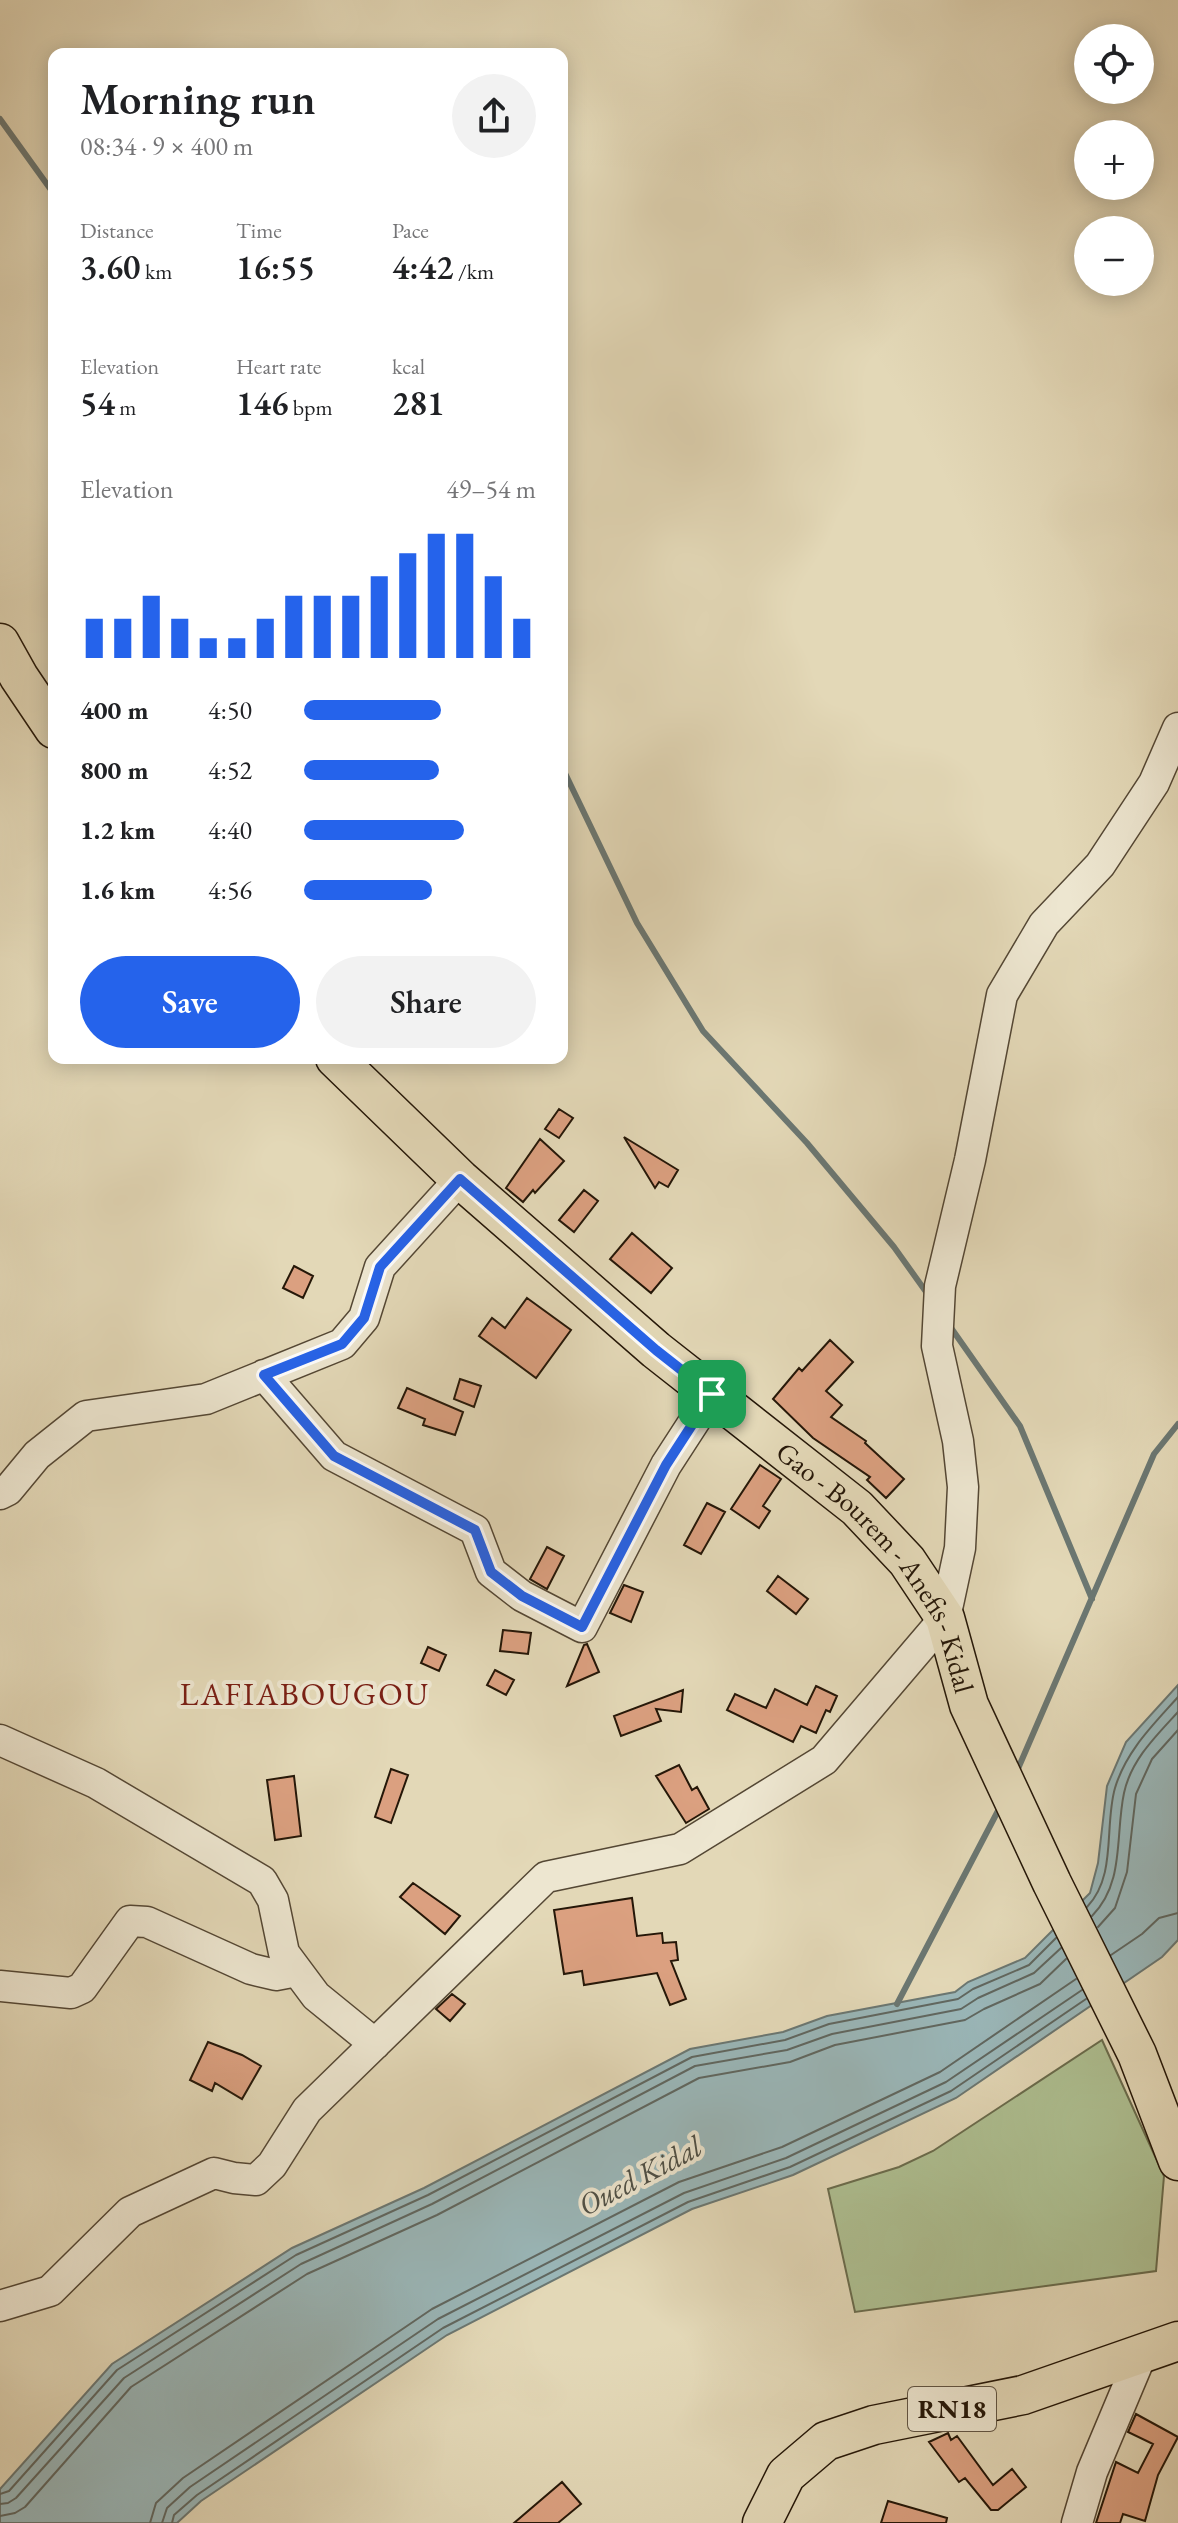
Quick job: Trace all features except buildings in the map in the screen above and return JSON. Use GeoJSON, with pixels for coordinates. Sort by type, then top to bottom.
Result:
{"type":"FeatureCollection","features":[{"type":"Feature","properties":{"kind":"main road"},"geometry":{"type":"LineString","coordinates":[[0,643],[48,720]]}},
{"type":"Feature","properties":{"kind":"main road","name":"Gao - Bourem - Anefis - Kidal"},"geometry":{"type":"LineString","coordinates":[[341,1064],[460,1179],[656,1350],[857,1508],[907,1561],[945,1618],[969,1705],[1052,1883],[1137,2054],[1178,2161]]}},
{"type":"Feature","properties":{"kind":"main road","name":"RN18"},"geometry":{"type":"LineString","coordinates":[[762,2523],[786,2475],[826,2441],[874,2425],[1023,2395],[1178,2341]]}},
{"type":"Feature","properties":{"kind":"street"},"geometry":{"type":"LineString","coordinates":[[4,2298],[50,2291],[130,2212],[214,2173],[256,2180],[272,2165],[307,2110],[546,1877],[680,1849],[824,1760],[945,1618],[960,1548],[963,1487],[958,1441],[937,1346],[940,1286],[970,1160],[1002,995],[1044,924],[1100,865],[1154,783],[1178,728]]}},
{"type":"Feature","properties":{"kind":"street"},"geometry":{"type":"LineString","coordinates":[[0,1494],[8,1490],[37,1455],[86,1416],[206,1399],[342,1344],[364,1318],[380,1267],[460,1179]]}},
{"type":"Feature","properties":{"kind":"street"},"geometry":{"type":"LineString","coordinates":[[264,1375],[334,1456],[475,1530],[491,1572],[522,1596],[582,1627],[666,1465],[712,1394]]}},
{"type":"Feature","properties":{"kind":"street"},"geometry":{"type":"LineString","coordinates":[[3,1751],[96,1783],[262,1881],[273,1900],[284,1953],[316,1996],[375,2044]]}},
{"type":"Feature","properties":{"kind":"street"},"geometry":{"type":"LineString","coordinates":[[0,1986],[71,1993],[82,1988],[130,1921],[147,1922],[251,1969],[276,1975],[297,1971]]}},
{"type":"Feature","properties":{"kind":"street"},"geometry":{"type":"LineString","coordinates":[[1077,2523],[1092,2472],[1142,2353]]}},
{"type":"Feature","properties":{"kind":"green space"},"geometry":{"type":"Polygon","coordinates":[[[1102,2040],[1164,2176],[1156,2271],[855,2312],[828,2189],[899,2167],[933,2151],[1102,2040]]]}},
{"type":"Feature","properties":{"kind":"water","name":"Oued Kidal"},"geometry":{"type":"Polygon","coordinates":[[[1178,1685],[1178,1940],[1162,1957],[956,2098],[793,2175],[692,2209],[447,2335],[201,2501],[177,2523],[0,2523],[0,2489],[112,2364],[292,2248],[424,2188],[690,2049],[783,2032],[827,2016],[955,1992],[968,1982],[1025,1958],[1090,1893],[1098,1863],[1107,1786],[1126,1742],[1178,1685]]]}},
{"type":"Feature","properties":{"kind":"waterway"},"geometry":{"type":"LineString","coordinates":[[0,119],[48,186]]}},
{"type":"Feature","properties":{"kind":"waterway"},"geometry":{"type":"LineString","coordinates":[[568,779],[637,923],[703,1031],[807,1143],[894,1247],[929,1296]]}},
{"type":"Feature","properties":{"kind":"waterway"},"geometry":{"type":"LineString","coordinates":[[949,1325],[1020,1426],[1092,1599]]}},
{"type":"Feature","properties":{"kind":"waterway"},"geometry":{"type":"LineString","coordinates":[[1017,1771],[1154,1454],[1178,1424]]}},
{"type":"Feature","properties":{"kind":"waterway"},"geometry":{"type":"LineString","coordinates":[[897,2004],[1000,1807]]}},
{"type":"Feature","properties":{"kind":"district","name":"LAFIABOUGOU"},"geometry":{"type":"Point","coordinates":[305,1694]}},
{"type":"Feature","properties":{"kind":"route"},"geometry":{"type":"LineString","coordinates":[[460,1179],[656,1350],[712,1394],[666,1465],[582,1627],[522,1596],[491,1572],[475,1530],[334,1456],[264,1375],[342,1344],[364,1318],[380,1267],[460,1179]]}}]}
